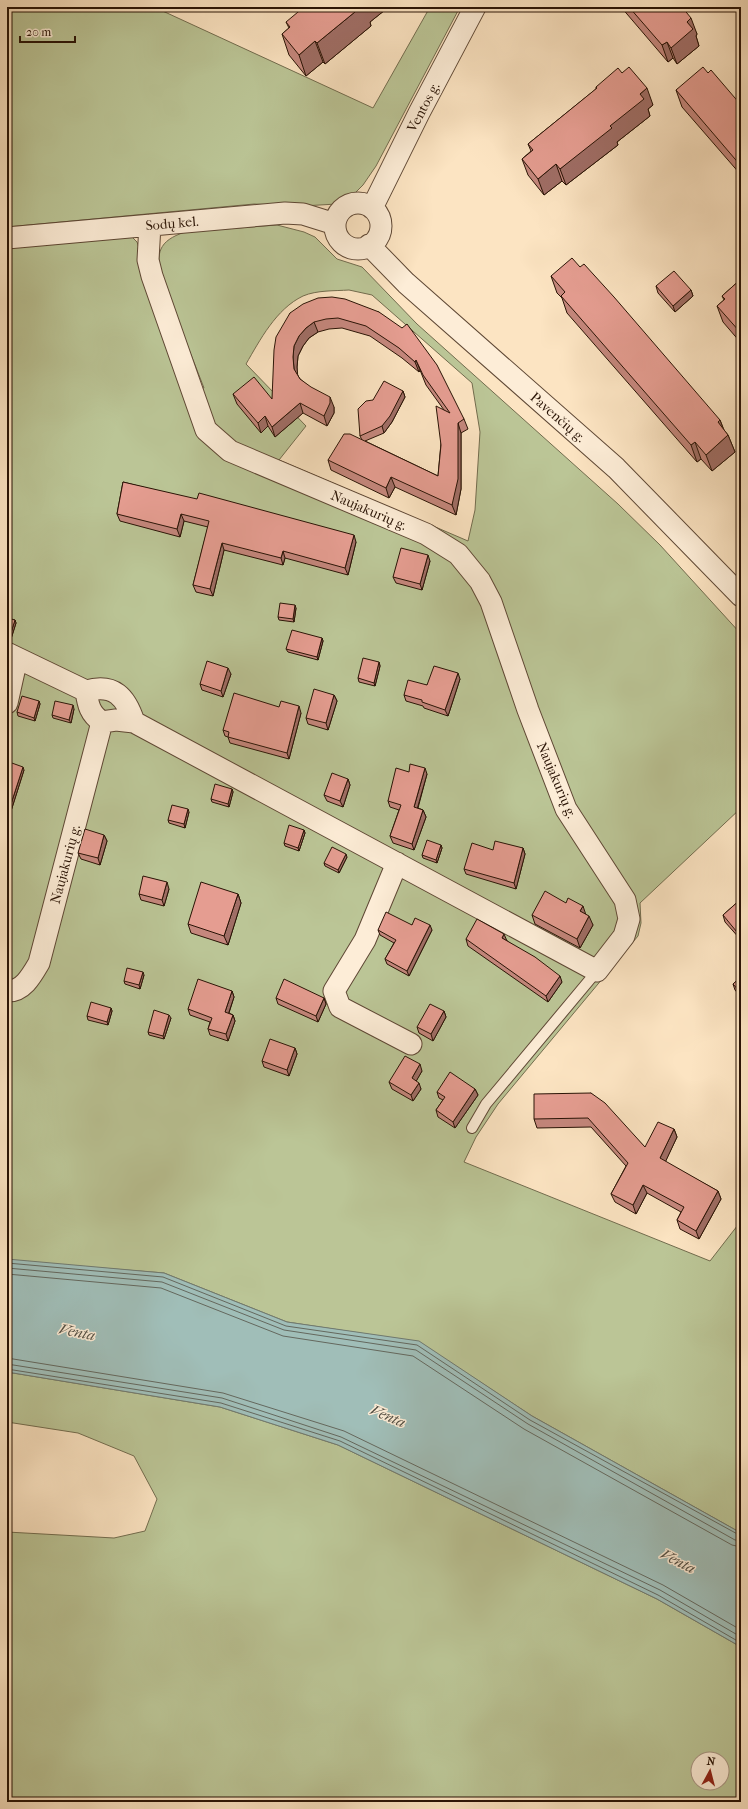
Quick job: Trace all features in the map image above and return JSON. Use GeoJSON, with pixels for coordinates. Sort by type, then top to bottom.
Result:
{"type":"FeatureCollection","features":[{"type":"Feature","properties":{"kind":"street","name":"Ventos g."},"geometry":{"type":"LineString","coordinates":[[372,208],[419,113],[476,7]]}},
{"type":"Feature","properties":{"kind":"street"},"geometry":{"type":"LineString","coordinates":[[360,203],[372,208],[378,215],[380,227],[378,236],[369,246],[356,248],[344,244],[336,233],[335,224],[340,212],[351,204],[360,203]]}},
{"type":"Feature","properties":{"kind":"street","name":"Sodų kel."},"geometry":{"type":"LineString","coordinates":[[7,238],[285,213],[303,214],[335,224]]}},
{"type":"Feature","properties":{"kind":"street","name":"Naujakurių g."},"geometry":{"type":"LineString","coordinates":[[150,225],[148,260],[152,276],[206,430],[230,451],[426,534],[458,554],[480,581],[491,602],[528,710],[566,808],[625,900],[629,919],[624,936],[597,971]]}},
{"type":"Feature","properties":{"kind":"street","name":"Pavenčių g."},"geometry":{"type":"LineString","coordinates":[[369,246],[406,283],[616,468],[741,596]]}},
{"type":"Feature","properties":{"kind":"street"},"geometry":{"type":"LineString","coordinates":[[7,703],[12,656],[86,691],[97,688],[110,689],[129,707],[134,722]]}},
{"type":"Feature","properties":{"kind":"street"},"geometry":{"type":"LineString","coordinates":[[86,691],[88,707],[94,717],[102,722],[116,720],[134,722],[597,971]]}},
{"type":"Feature","properties":{"kind":"street","name":"Naujakurių g."},"geometry":{"type":"LineString","coordinates":[[7,991],[10,991],[27,982],[39,964],[102,722]]}},
{"type":"Feature","properties":{"kind":"street"},"geometry":{"type":"LineString","coordinates":[[397,863],[365,940],[334,991],[340,1007],[410,1044]]}},
{"type":"Feature","properties":{"kind":"lane"},"geometry":{"type":"LineString","coordinates":[[472,1128],[486,1104],[597,971]]}},
{"type":"Feature","properties":{"kind":"green space"},"geometry":{"type":"Polygon","coordinates":[[[7,7],[154,7],[373,108],[430,7],[460,7],[376,166],[363,185],[352,196],[337,204],[302,206],[254,204],[7,227],[7,7]]]}},
{"type":"Feature","properties":{"kind":"green space"},"geometry":{"type":"Polygon","coordinates":[[[277,225],[304,232],[315,237],[337,259],[362,267],[417,324],[618,504],[660,545],[741,634],[741,808],[640,903],[641,923],[638,936],[498,1104],[476,1137],[464,1162],[710,1261],[741,1221],[741,1533],[532,1416],[419,1342],[287,1322],[164,1273],[14,1261],[7,1259],[7,245],[131,236],[137,242],[140,250],[186,388],[204,388],[161,278],[159,269],[159,255],[164,244],[169,239],[185,232],[277,225]],[[349,290],[320,292],[303,296],[293,302],[277,317],[263,335],[246,364],[306,426],[279,460],[468,541],[475,510],[480,432],[472,383],[372,295],[349,290]]]}},
{"type":"Feature","properties":{"kind":"green space"},"geometry":{"type":"Polygon","coordinates":[[[7,1372],[220,1407],[338,1445],[657,1599],[741,1647],[741,1802],[7,1802],[7,1532],[114,1538],[145,1531],[157,1499],[134,1456],[78,1433],[7,1422],[7,1372]]]}},
{"type":"Feature","properties":{"kind":"water","name":"Venta"},"geometry":{"type":"Polygon","coordinates":[[[7,1259],[164,1273],[287,1322],[419,1341],[532,1416],[741,1533],[741,1647],[657,1599],[338,1445],[220,1407],[7,1372],[7,1259]]]}},
{"type":"Feature","properties":{"kind":"building"},"geometry":{"type":"Polygon","coordinates":[[[304,7],[361,7],[317,43],[315,41],[299,55],[282,34],[290,27],[286,22],[304,7]]]}},
{"type":"Feature","properties":{"kind":"building"},"geometry":{"type":"Polygon","coordinates":[[[629,7],[682,7],[691,18],[687,22],[693,29],[671,48],[667,42],[662,45],[629,7]]]}},
{"type":"Feature","properties":{"kind":"building"},"geometry":{"type":"Polygon","coordinates":[[[629,67],[647,88],[640,94],[644,99],[610,126],[612,128],[560,169],[556,164],[538,179],[522,159],[533,150],[528,144],[597,88],[596,87],[618,68],[622,73],[629,67]]]}},
{"type":"Feature","properties":{"kind":"building"},"geometry":{"type":"Polygon","coordinates":[[[703,67],[708,73],[711,70],[741,105],[741,166],[676,90],[703,67]]]}},
{"type":"Feature","properties":{"kind":"building"},"geometry":{"type":"Polygon","coordinates":[[[572,258],[580,267],[584,264],[720,420],[718,422],[728,435],[706,455],[695,442],[691,445],[561,296],[565,292],[551,276],[572,258]]]}},
{"type":"Feature","properties":{"kind":"building"},"geometry":{"type":"Polygon","coordinates":[[[674,271],[691,290],[673,306],[656,286],[674,271]]]}},
{"type":"Feature","properties":{"kind":"building"},"geometry":{"type":"Polygon","coordinates":[[[741,279],[740,332],[717,306],[725,299],[722,296],[741,279]]]}},
{"type":"Feature","properties":{"kind":"building"},"geometry":{"type":"Polygon","coordinates":[[[332,297],[345,299],[379,312],[402,328],[407,324],[437,365],[464,419],[458,423],[458,479],[452,505],[391,477],[386,488],[328,460],[344,434],[350,434],[438,476],[441,445],[436,406],[450,413],[423,375],[416,360],[415,362],[399,348],[366,326],[338,318],[314,322],[299,336],[294,346],[294,369],[300,379],[311,387],[330,397],[330,403],[324,416],[300,403],[272,427],[265,416],[258,423],[233,394],[254,377],[272,399],[276,337],[290,313],[303,304],[318,298],[332,297]]]}},
{"type":"Feature","properties":{"kind":"building"},"geometry":{"type":"Polygon","coordinates":[[[384,381],[403,391],[390,416],[382,426],[360,436],[358,409],[366,401],[373,400],[384,381]]]}},
{"type":"Feature","properties":{"kind":"building"},"geometry":{"type":"Polygon","coordinates":[[[123,482],[197,499],[199,493],[354,535],[345,568],[283,551],[281,558],[222,543],[210,589],[193,585],[209,521],[181,514],[177,529],[117,514],[123,482]]]}},
{"type":"Feature","properties":{"kind":"building"},"geometry":{"type":"Polygon","coordinates":[[[401,548],[428,555],[420,584],[393,577],[401,548]]]}},
{"type":"Feature","properties":{"kind":"building"},"geometry":{"type":"Polygon","coordinates":[[[280,603],[295,605],[293,619],[278,617],[280,603]]]}},
{"type":"Feature","properties":{"kind":"building"},"geometry":{"type":"Polygon","coordinates":[[[7,618],[15,620],[9,639],[7,638],[7,618]]]}},
{"type":"Feature","properties":{"kind":"building"},"geometry":{"type":"Polygon","coordinates":[[[292,630],[322,638],[317,657],[286,649],[292,630]]]}},
{"type":"Feature","properties":{"kind":"building"},"geometry":{"type":"Polygon","coordinates":[[[363,658],[379,662],[374,683],[358,678],[363,658]]]}},
{"type":"Feature","properties":{"kind":"building"},"geometry":{"type":"Polygon","coordinates":[[[207,661],[228,668],[221,691],[200,684],[207,661]]]}},
{"type":"Feature","properties":{"kind":"building"},"geometry":{"type":"Polygon","coordinates":[[[434,666],[458,673],[445,710],[422,702],[422,700],[404,695],[408,680],[427,685],[434,666]]]}},
{"type":"Feature","properties":{"kind":"building"},"geometry":{"type":"Polygon","coordinates":[[[314,689],[334,695],[326,723],[306,718],[314,689]]]}},
{"type":"Feature","properties":{"kind":"building"},"geometry":{"type":"Polygon","coordinates":[[[234,693],[279,707],[281,701],[299,706],[287,753],[228,737],[229,732],[223,730],[234,693]]]}},
{"type":"Feature","properties":{"kind":"building"},"geometry":{"type":"Polygon","coordinates":[[[22,696],[39,701],[34,718],[17,712],[22,696]]]}},
{"type":"Feature","properties":{"kind":"building"},"geometry":{"type":"Polygon","coordinates":[[[55,701],[73,705],[69,720],[52,715],[55,701]]]}},
{"type":"Feature","properties":{"kind":"building"},"geometry":{"type":"Polygon","coordinates":[[[9,762],[23,767],[10,807],[7,806],[7,769],[9,762]]]}},
{"type":"Feature","properties":{"kind":"building"},"geometry":{"type":"Polygon","coordinates":[[[410,764],[425,768],[414,807],[423,810],[412,844],[390,836],[401,805],[388,801],[396,768],[409,772],[410,764]]]}},
{"type":"Feature","properties":{"kind":"building"},"geometry":{"type":"Polygon","coordinates":[[[332,773],[348,779],[340,801],[324,795],[332,773]]]}},
{"type":"Feature","properties":{"kind":"building"},"geometry":{"type":"Polygon","coordinates":[[[215,784],[232,789],[228,804],[211,799],[215,784]]]}},
{"type":"Feature","properties":{"kind":"building"},"geometry":{"type":"Polygon","coordinates":[[[172,805],[188,809],[184,824],[168,820],[172,805]]]}},
{"type":"Feature","properties":{"kind":"building"},"geometry":{"type":"Polygon","coordinates":[[[289,825],[304,830],[298,848],[284,843],[289,825]]]}},
{"type":"Feature","properties":{"kind":"building"},"geometry":{"type":"Polygon","coordinates":[[[85,829],[104,835],[98,858],[78,853],[85,829]]]}},
{"type":"Feature","properties":{"kind":"building"},"geometry":{"type":"Polygon","coordinates":[[[427,840],[441,845],[436,860],[422,855],[427,840]]]}},
{"type":"Feature","properties":{"kind":"building"},"geometry":{"type":"Polygon","coordinates":[[[495,841],[523,848],[514,883],[464,869],[472,843],[493,850],[495,841]]]}},
{"type":"Feature","properties":{"kind":"building"},"geometry":{"type":"Polygon","coordinates":[[[332,847],[346,854],[338,870],[324,863],[332,847]]]}},
{"type":"Feature","properties":{"kind":"building"},"geometry":{"type":"Polygon","coordinates":[[[143,876],[167,882],[162,900],[139,894],[143,876]]]}},
{"type":"Feature","properties":{"kind":"building"},"geometry":{"type":"Polygon","coordinates":[[[201,882],[238,894],[224,936],[188,924],[201,882]]]}},
{"type":"Feature","properties":{"kind":"building"},"geometry":{"type":"Polygon","coordinates":[[[545,891],[566,903],[568,898],[583,906],[580,911],[589,916],[577,939],[532,915],[545,891]]]}},
{"type":"Feature","properties":{"kind":"building"},"geometry":{"type":"Polygon","coordinates":[[[741,899],[741,937],[723,915],[741,899]]]}},
{"type":"Feature","properties":{"kind":"building"},"geometry":{"type":"Polygon","coordinates":[[[386,912],[412,925],[415,918],[430,925],[407,971],[385,959],[396,940],[378,930],[386,912]]]}},
{"type":"Feature","properties":{"kind":"building"},"geometry":{"type":"Polygon","coordinates":[[[477,919],[504,934],[502,938],[535,957],[560,976],[546,996],[466,939],[477,919]]]}},
{"type":"Feature","properties":{"kind":"building"},"geometry":{"type":"Polygon","coordinates":[[[127,968],[143,972],[139,985],[124,981],[127,968]]]}},
{"type":"Feature","properties":{"kind":"building"},"geometry":{"type":"Polygon","coordinates":[[[741,977],[741,993],[733,984],[741,977]]]}},
{"type":"Feature","properties":{"kind":"building"},"geometry":{"type":"Polygon","coordinates":[[[198,979],[232,991],[225,1012],[233,1015],[226,1034],[208,1029],[212,1018],[188,1009],[198,979]]]}},
{"type":"Feature","properties":{"kind":"building"},"geometry":{"type":"Polygon","coordinates":[[[284,979],[324,998],[316,1016],[276,998],[284,979]]]}},
{"type":"Feature","properties":{"kind":"building"},"geometry":{"type":"Polygon","coordinates":[[[91,1002],[111,1008],[107,1022],[87,1016],[91,1002]]]}},
{"type":"Feature","properties":{"kind":"building"},"geometry":{"type":"Polygon","coordinates":[[[430,1004],[444,1011],[431,1034],[417,1027],[430,1004]]]}},
{"type":"Feature","properties":{"kind":"building"},"geometry":{"type":"Polygon","coordinates":[[[154,1010],[169,1015],[163,1036],[148,1032],[154,1010]]]}},
{"type":"Feature","properties":{"kind":"building"},"geometry":{"type":"Polygon","coordinates":[[[270,1039],[295,1048],[287,1070],[262,1061],[270,1039]]]}},
{"type":"Feature","properties":{"kind":"building"},"geometry":{"type":"Polygon","coordinates":[[[405,1056],[420,1064],[412,1078],[419,1083],[411,1095],[389,1082],[405,1056]]]}},
{"type":"Feature","properties":{"kind":"building"},"geometry":{"type":"Polygon","coordinates":[[[450,1072],[475,1089],[453,1122],[436,1110],[445,1097],[437,1092],[450,1072]]]}},
{"type":"Feature","properties":{"kind":"building"},"geometry":{"type":"Polygon","coordinates":[[[591,1093],[605,1103],[645,1147],[658,1122],[674,1129],[660,1158],[718,1191],[696,1231],[677,1220],[684,1207],[643,1185],[633,1205],[611,1194],[628,1163],[588,1118],[534,1119],[534,1094],[591,1093]]]}}]}
